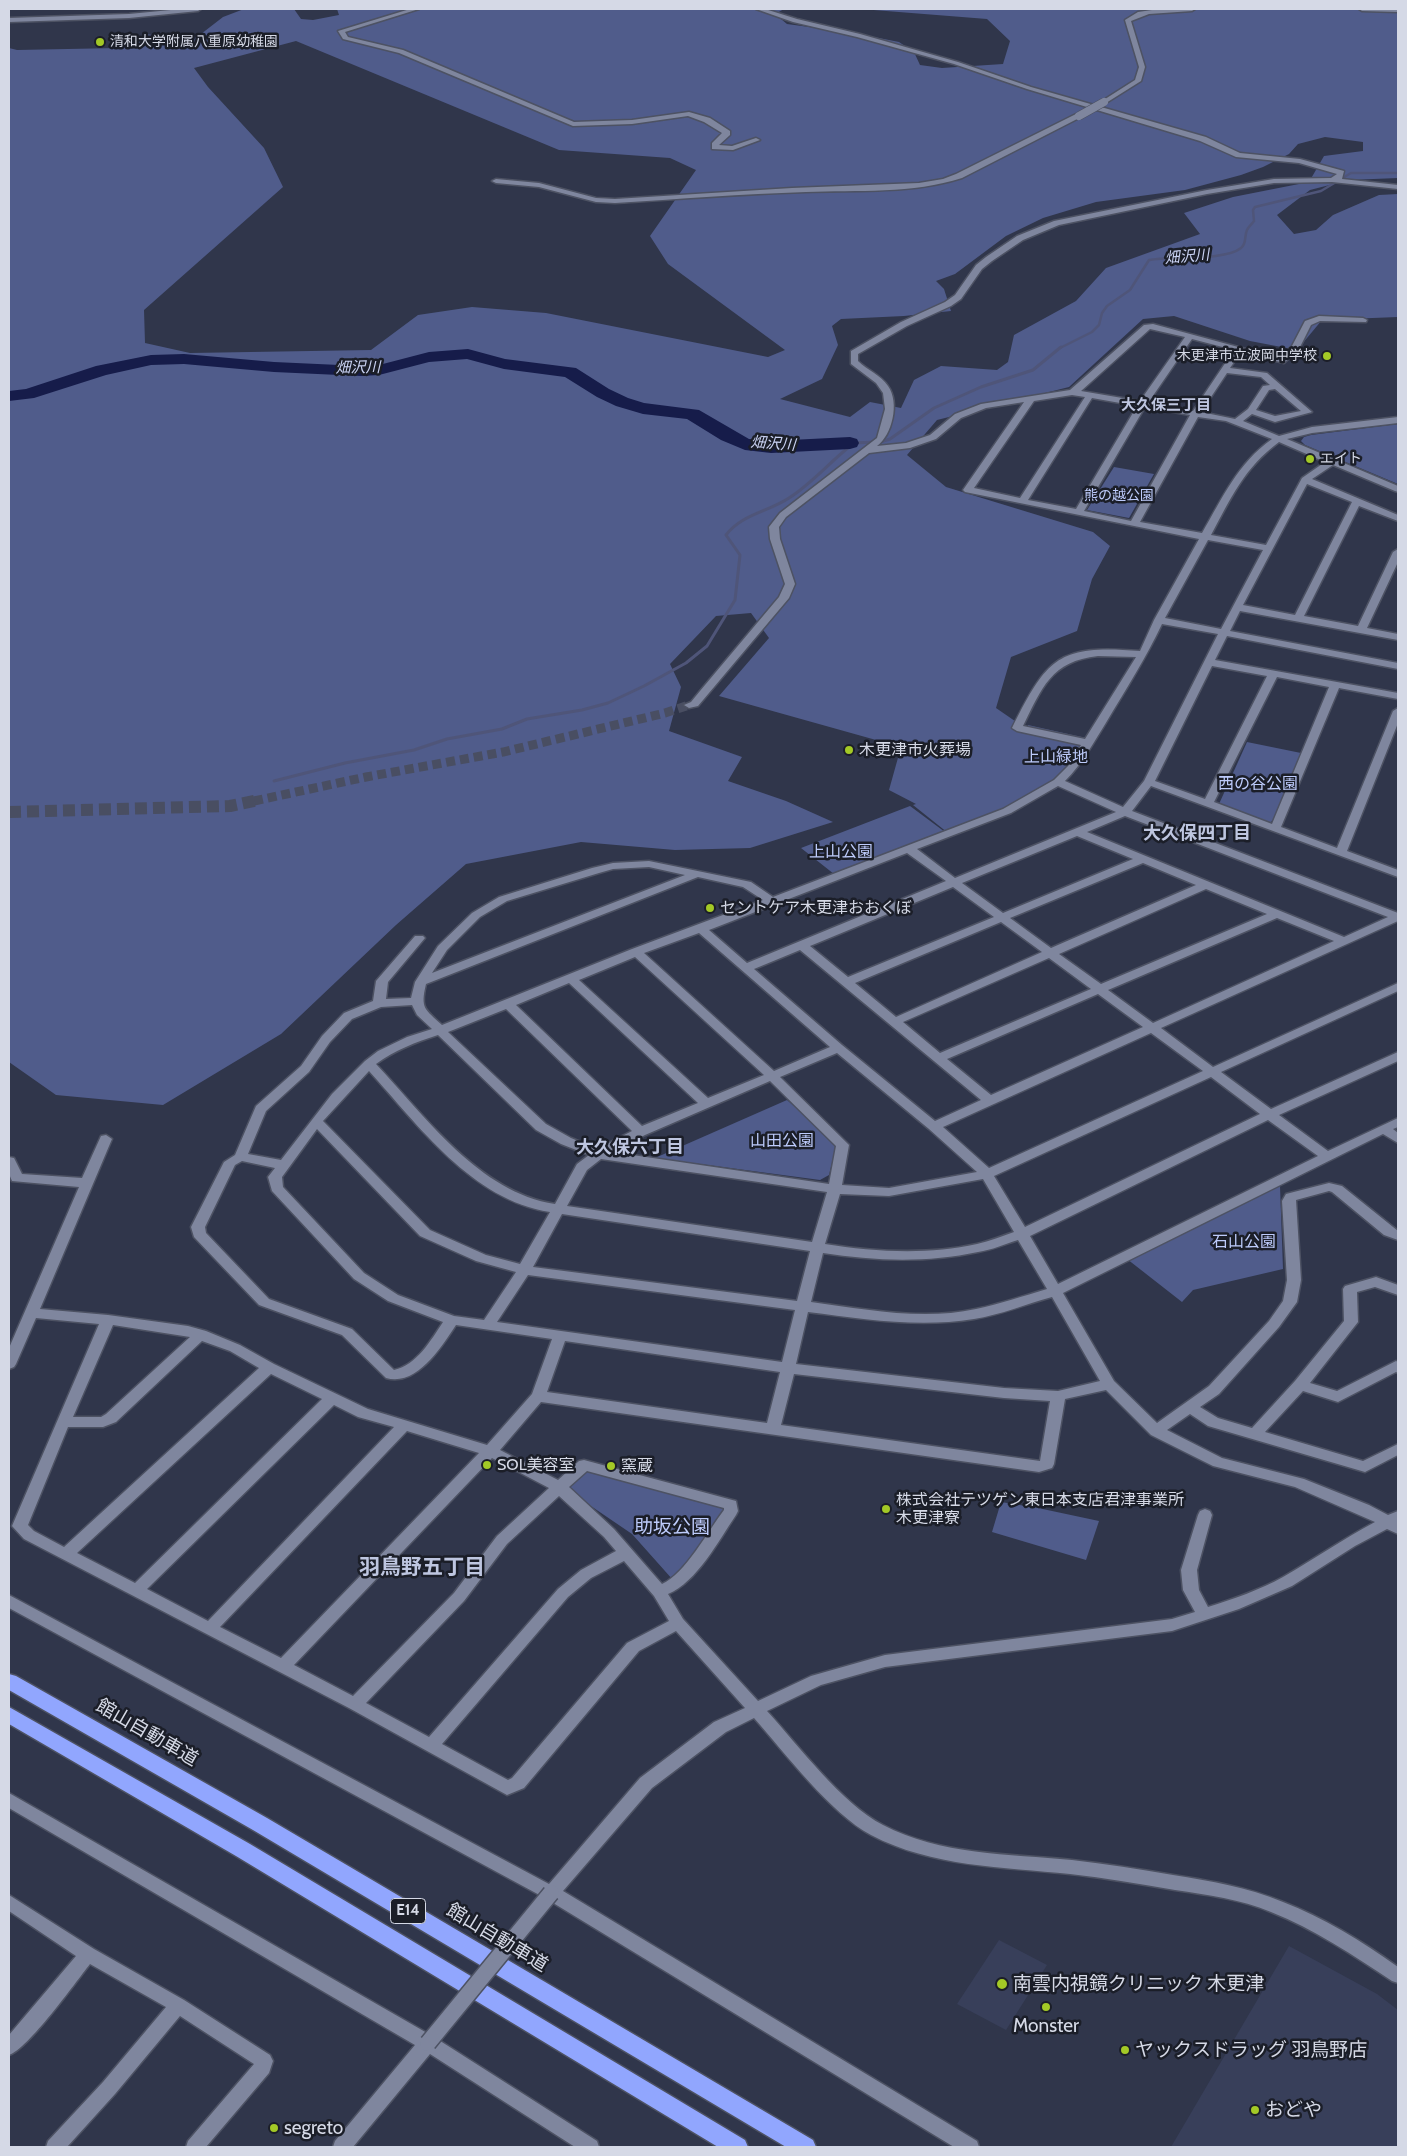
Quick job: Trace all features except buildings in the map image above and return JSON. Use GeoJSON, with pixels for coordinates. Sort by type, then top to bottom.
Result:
{"type":"FeatureCollection","features":[{"type":"Feature","properties":{"kind":"highway","name":"館山自動車道"},"geometry":{"type":"LineString","coordinates":[[9,1681],[277,1834],[805,2147]]}},
{"type":"Feature","properties":{"kind":"highway","name":"E14"},"geometry":{"type":"LineString","coordinates":[[9,1715],[244,1850],[737,2147]]}},
{"type":"Feature","properties":{"kind":"street"},"geometry":{"type":"LineString","coordinates":[[28,20],[35,9]]}},
{"type":"Feature","properties":{"kind":"street"},"geometry":{"type":"LineString","coordinates":[[99,18],[107,9]]}},
{"type":"Feature","properties":{"kind":"street"},"geometry":{"type":"LineString","coordinates":[[9,20],[99,18],[171,13],[198,9]]}},
{"type":"Feature","properties":{"kind":"street"},"geometry":{"type":"LineString","coordinates":[[416,9],[342,31],[345,38],[402,51],[566,122],[610,124],[688,114],[707,120],[727,133],[716,143],[716,148],[732,148],[756,140]]}},
{"type":"Feature","properties":{"kind":"street"},"geometry":{"type":"LineString","coordinates":[[758,9],[795,21],[858,35],[956,63],[1029,88],[1204,139],[1239,155],[1300,161],[1341,173],[1340,177],[1332,180]]}},
{"type":"Feature","properties":{"kind":"street"},"geometry":{"type":"LineString","coordinates":[[496,181],[539,185],[596,200],[615,201],[792,190],[918,186],[959,176],[1079,116],[1138,81],[1142,67],[1128,20],[1132,16],[1151,12],[1192,9]]}},
{"type":"Feature","properties":{"kind":"street"},"geometry":{"type":"LineString","coordinates":[[1362,9],[1398,10]]}},
{"type":"Feature","properties":{"kind":"street"},"geometry":{"type":"LineString","coordinates":[[689,705],[694,704],[784,598],[790,584],[784,562],[774,539],[774,527],[783,515],[881,439],[886,423],[889,394],[881,382],[862,370],[854,362],[854,353],[904,324],[948,304],[958,297],[979,267],[1020,238],[1057,222],[1207,192],[1274,181],[1332,180],[1398,186]]}},
{"type":"Feature","properties":{"kind":"street"},"geometry":{"type":"LineString","coordinates":[[869,450],[907,446],[933,437],[958,416],[984,406],[1072,392],[1078,389],[1147,327],[1153,326],[1281,361],[1296,347],[1308,323],[1319,318],[1363,320]]}},
{"type":"Feature","properties":{"kind":"street"},"geometry":{"type":"LineString","coordinates":[[1078,513],[1143,404],[1190,336]]}},
{"type":"Feature","properties":{"kind":"street"},"geometry":{"type":"LineString","coordinates":[[1134,524],[1159,475],[1196,413],[1239,349]]}},
{"type":"Feature","properties":{"kind":"street"},"geometry":{"type":"LineString","coordinates":[[1224,370],[1264,375],[1308,412],[1275,419],[1251,411]]}},
{"type":"Feature","properties":{"kind":"street"},"geometry":{"type":"LineString","coordinates":[[1236,422],[1251,411],[1266,388],[1276,386]]}},
{"type":"Feature","properties":{"kind":"street"},"geometry":{"type":"LineString","coordinates":[[1072,392],[1196,413],[1236,422],[1280,438],[1398,489]]}},
{"type":"Feature","properties":{"kind":"street"},"geometry":{"type":"LineString","coordinates":[[1022,502],[1090,395]]}},
{"type":"Feature","properties":{"kind":"street"},"geometry":{"type":"LineString","coordinates":[[1032,399],[968,490],[1134,524],[1267,548]]}},
{"type":"Feature","properties":{"kind":"street"},"geometry":{"type":"LineString","coordinates":[[1109,1384],[1058,1396],[1004,1393],[787,1368],[560,1337],[452,1320],[393,1298],[359,1276],[277,1188],[275,1177],[316,1121],[369,1064],[382,1054],[411,1040],[439,1031],[636,952],[723,921],[1007,811],[1058,782],[1073,767],[1143,654],[1159,620],[1240,474],[1260,452],[1280,438],[1312,430],[1398,420]]}},
{"type":"Feature","properties":{"kind":"street"},"geometry":{"type":"LineString","coordinates":[[745,968],[1125,812],[1149,782],[1267,548],[1305,480],[1332,462]]}},
{"type":"Feature","properties":{"kind":"street"},"geometry":{"type":"LineString","coordinates":[[1305,480],[1398,518]]}},
{"type":"Feature","properties":{"kind":"street"},"geometry":{"type":"LineString","coordinates":[[1298,618],[1356,501]]}},
{"type":"Feature","properties":{"kind":"street"},"geometry":{"type":"LineString","coordinates":[[1361,630],[1398,552]]}},
{"type":"Feature","properties":{"kind":"street"},"geometry":{"type":"LineString","coordinates":[[1237,607],[1398,636]]}},
{"type":"Feature","properties":{"kind":"street"},"geometry":{"type":"LineString","coordinates":[[1159,620],[1398,666]]}},
{"type":"Feature","properties":{"kind":"street"},"geometry":{"type":"LineString","coordinates":[[1088,743],[1017,728],[1036,692],[1056,666],[1064,661],[1107,652],[1143,654]]}},
{"type":"Feature","properties":{"kind":"street"},"geometry":{"type":"LineString","coordinates":[[1209,662],[1398,696]]}},
{"type":"Feature","properties":{"kind":"street"},"geometry":{"type":"LineString","coordinates":[[1208,804],[1273,674]]}},
{"type":"Feature","properties":{"kind":"street"},"geometry":{"type":"LineString","coordinates":[[1275,828],[1334,685]]}},
{"type":"Feature","properties":{"kind":"street"},"geometry":{"type":"LineString","coordinates":[[1341,853],[1398,711]]}},
{"type":"Feature","properties":{"kind":"street"},"geometry":{"type":"LineString","coordinates":[[1058,782],[1125,812],[1398,917]]}},
{"type":"Feature","properties":{"kind":"street"},"geometry":{"type":"LineString","coordinates":[[1149,782],[1398,874]]}},
{"type":"Feature","properties":{"kind":"street"},"geometry":{"type":"LineString","coordinates":[[1078,832],[1344,941]]}},
{"type":"Feature","properties":{"kind":"street"},"geometry":{"type":"LineString","coordinates":[[909,850],[1326,1156]]}},
{"type":"Feature","properties":{"kind":"street"},"geometry":{"type":"LineString","coordinates":[[848,982],[1142,859]]}},
{"type":"Feature","properties":{"kind":"street"},"geometry":{"type":"LineString","coordinates":[[772,901],[747,884],[699,873],[649,864],[613,866],[503,899],[476,915],[442,948],[421,982],[416,1001],[421,1012],[439,1031],[541,1127],[566,1141],[598,1154],[836,1189],[889,1192],[987,1174],[1213,1073],[1398,987]]}},
{"type":"Feature","properties":{"kind":"street"},"geometry":{"type":"LineString","coordinates":[[421,982],[699,873]]}},
{"type":"Feature","properties":{"kind":"street"},"geometry":{"type":"LineString","coordinates":[[896,1021],[1205,885]]}},
{"type":"Feature","properties":{"kind":"street"},"geometry":{"type":"LineString","coordinates":[[939,1058],[1276,914]]}},
{"type":"Feature","properties":{"kind":"street"},"geometry":{"type":"LineString","coordinates":[[934,1126],[1398,917]]}},
{"type":"Feature","properties":{"kind":"street"},"geometry":{"type":"LineString","coordinates":[[700,928],[838,1048],[934,1126],[987,1174],[1109,1384],[1156,1431],[1218,1462],[1299,1483],[1395,1522]]}},
{"type":"Feature","properties":{"kind":"street"},"geometry":{"type":"LineString","coordinates":[[378,1003],[382,982],[419,938]]}},
{"type":"Feature","properties":{"kind":"street"},"geometry":{"type":"LineString","coordinates":[[802,945],[896,1021],[990,1101]]}},
{"type":"Feature","properties":{"kind":"street"},"geometry":{"type":"LineString","coordinates":[[636,952],[772,1076],[843,1145],[836,1189],[818,1248],[773,1429]]}},
{"type":"Feature","properties":{"kind":"street"},"geometry":{"type":"LineString","coordinates":[[570,978],[707,1104]]}},
{"type":"Feature","properties":{"kind":"street"},"geometry":{"type":"LineString","coordinates":[[242,1157],[242,1150],[260,1109],[306,1069],[326,1039],[348,1016],[378,1003],[416,1001]]}},
{"type":"Feature","properties":{"kind":"street"},"geometry":{"type":"LineString","coordinates":[[507,1003],[640,1132]]}},
{"type":"Feature","properties":{"kind":"street"},"geometry":{"type":"LineString","coordinates":[[488,1325],[524,1270],[582,1167],[598,1154],[640,1132],[838,1048]]}},
{"type":"Feature","properties":{"kind":"street"},"geometry":{"type":"LineString","coordinates":[[369,1064],[419,1118],[479,1174],[510,1196],[539,1206],[867,1255],[924,1255],[978,1248],[1022,1234],[1270,1114],[1330,1089],[1398,1056]]}},
{"type":"Feature","properties":{"kind":"street"},"geometry":{"type":"LineString","coordinates":[[316,1121],[425,1233],[481,1258],[524,1270],[887,1317],[938,1318],[975,1314],[1056,1291],[1398,1122]]}},
{"type":"Feature","properties":{"kind":"street"},"geometry":{"type":"LineString","coordinates":[[1384,1129],[1398,1139]]}},
{"type":"Feature","properties":{"kind":"street"},"geometry":{"type":"LineString","coordinates":[[9,1364],[106,1139]]}},
{"type":"Feature","properties":{"kind":"street"},"geometry":{"type":"LineString","coordinates":[[284,1165],[242,1157],[230,1162],[198,1227],[199,1234],[264,1302],[347,1332],[391,1376],[409,1372],[430,1353],[452,1320]]}},
{"type":"Feature","properties":{"kind":"street"},"geometry":{"type":"LineString","coordinates":[[9,1161],[17,1178],[88,1183]]}},
{"type":"Feature","properties":{"kind":"street"},"geometry":{"type":"LineString","coordinates":[[1156,1431],[1214,1390],[1274,1324],[1290,1302],[1294,1280],[1289,1201],[1291,1197],[1329,1186],[1337,1189],[1389,1232],[1398,1236]]}},
{"type":"Feature","properties":{"kind":"street"},"geometry":{"type":"LineString","coordinates":[[1255,1434],[1300,1384],[1351,1322],[1350,1289],[1376,1282],[1398,1290]]}},
{"type":"Feature","properties":{"kind":"street"},"geometry":{"type":"LineString","coordinates":[[32,1314],[108,1320],[201,1334],[235,1348],[269,1367],[363,1413],[456,1439],[490,1451],[559,1487],[609,1533],[659,1592],[678,1623],[830,1792],[851,1813],[877,1830],[906,1843],[948,1853],[1100,1871],[1229,1891],[1267,1902],[1314,1922],[1366,1953],[1398,1976]]}},
{"type":"Feature","properties":{"kind":"street"},"geometry":{"type":"LineString","coordinates":[[108,1320],[20,1526],[29,1535],[67,1553],[355,1704],[507,1788],[518,1783],[633,1647],[678,1623]]}},
{"type":"Feature","properties":{"kind":"street"},"geometry":{"type":"LineString","coordinates":[[64,1422],[103,1422],[111,1418],[201,1334]]}},
{"type":"Feature","properties":{"kind":"street"},"geometry":{"type":"LineString","coordinates":[[283,1666],[490,1451],[538,1396],[560,1337]]}},
{"type":"Feature","properties":{"kind":"street"},"geometry":{"type":"LineString","coordinates":[[1300,1384],[1338,1398],[1398,1366]]}},
{"type":"Feature","properties":{"kind":"street"},"geometry":{"type":"LineString","coordinates":[[67,1553],[269,1367]]}},
{"type":"Feature","properties":{"kind":"street"},"geometry":{"type":"LineString","coordinates":[[538,1396],[1039,1468],[1047,1464],[1058,1396]]}},
{"type":"Feature","properties":{"kind":"street"},"geometry":{"type":"LineString","coordinates":[[137,1590],[332,1398]]}},
{"type":"Feature","properties":{"kind":"street"},"geometry":{"type":"LineString","coordinates":[[1190,1407],[1213,1422],[1365,1466],[1398,1449]]}},
{"type":"Feature","properties":{"kind":"street"},"geometry":{"type":"LineString","coordinates":[[210,1628],[404,1426]]}},
{"type":"Feature","properties":{"kind":"street"},"geometry":{"type":"LineString","coordinates":[[355,1704],[459,1597],[502,1540],[584,1465],[731,1505],[731,1511],[690,1569],[673,1586],[659,1592]]}},
{"type":"Feature","properties":{"kind":"street"},"geometry":{"type":"LineString","coordinates":[[1204,1615],[1191,1590],[1190,1570],[1205,1515]]}},
{"type":"Feature","properties":{"kind":"street"},"geometry":{"type":"LineString","coordinates":[[342,2147],[551,1894],[646,1783],[720,1727],[817,1680],[885,1661],[1172,1625],[1234,1605],[1287,1582],[1350,1542],[1395,1522]]}},
{"type":"Feature","properties":{"kind":"street"},"geometry":{"type":"LineString","coordinates":[[431,1746],[563,1593],[586,1574],[626,1553]]}},
{"type":"Feature","properties":{"kind":"street"},"geometry":{"type":"LineString","coordinates":[[9,1601],[551,1894],[970,2147]]}},
{"type":"Feature","properties":{"kind":"street"},"geometry":{"type":"LineString","coordinates":[[9,1800],[428,2043],[590,2147]]}},
{"type":"Feature","properties":{"kind":"street"},"geometry":{"type":"LineString","coordinates":[[9,1902],[88,1954],[178,2005],[264,2061],[263,2067],[195,2147]]}},
{"type":"Feature","properties":{"kind":"street"},"geometry":{"type":"LineString","coordinates":[[9,2047],[28,2027],[88,1954]]}},
{"type":"Feature","properties":{"kind":"street"},"geometry":{"type":"LineString","coordinates":[[55,2147],[110,2088],[178,2005]]}},
{"type":"Feature","properties":{"kind":"shaded area","name":"南雲内視鏡クリニック 木更津"},"geometry":{"type":"Polygon","coordinates":[[[999,1940],[1047,1965],[1006,2030],[957,2004],[999,1940]]]}},
{"type":"Feature","properties":{"kind":"shaded area","name":"おどや"},"geometry":{"type":"Polygon","coordinates":[[[1289,1946],[1377,1994],[1398,2010],[1398,2147],[1171,2147],[1289,1946]]]}},
{"type":"Feature","properties":{"kind":"green space","name":"上山緑地"},"geometry":{"type":"Polygon","coordinates":[[[244,9],[294,9],[301,19],[313,20],[339,15],[337,9],[784,9],[775,14],[787,24],[854,33],[899,42],[914,52],[920,65],[942,68],[1003,64],[1010,41],[987,19],[861,9],[1398,9],[1398,178],[1349,180],[1310,190],[1277,215],[1294,234],[1316,230],[1333,215],[1379,195],[1398,194],[1398,317],[1322,320],[1297,350],[1250,341],[1174,316],[1143,319],[1069,387],[937,420],[907,455],[946,487],[1093,532],[1110,546],[1092,579],[1077,631],[1011,657],[996,708],[1028,730],[1028,725],[1095,740],[1085,759],[1073,774],[1056,789],[948,833],[913,805],[916,804],[889,790],[901,747],[719,696],[769,638],[751,613],[716,616],[670,664],[681,687],[669,731],[742,757],[728,781],[786,801],[833,822],[750,848],[675,850],[581,842],[466,864],[396,925],[281,1034],[163,1105],[56,1095],[9,1062],[9,48],[17,50],[118,48],[145,34],[178,38],[201,34],[223,17],[244,9]],[[296,41],[194,68],[208,87],[264,148],[283,187],[144,310],[145,343],[190,353],[371,350],[418,315],[472,307],[546,313],[768,357],[785,350],[668,264],[650,236],[696,170],[670,158],[559,150],[296,41]],[[1325,137],[1298,144],[1289,154],[1241,175],[1185,190],[1096,202],[1043,218],[1006,236],[955,274],[936,281],[944,289],[951,311],[904,316],[841,319],[832,326],[838,345],[822,379],[780,399],[850,417],[870,402],[901,408],[914,380],[941,366],[997,370],[1008,362],[1014,335],[1076,301],[1106,268],[1200,234],[1184,213],[1233,197],[1309,182],[1324,156],[1363,151],[1363,142],[1325,137]]]}},
{"type":"Feature","properties":{"kind":"green space"},"geometry":{"type":"Polygon","coordinates":[[[1398,424],[1398,484],[1305,445],[1301,441],[1304,437],[1311,435],[1398,424]]]}},
{"type":"Feature","properties":{"kind":"green space","name":"熊の越公園"},"geometry":{"type":"Polygon","coordinates":[[[1114,467],[1154,474],[1129,518],[1087,510],[1114,467]]]}},
{"type":"Feature","properties":{"kind":"green space","name":"西の谷公園"},"geometry":{"type":"Polygon","coordinates":[[[1247,742],[1301,753],[1274,820],[1269,823],[1219,804],[1247,742]]]}},
{"type":"Feature","properties":{"kind":"green space","name":"上山公園"},"geometry":{"type":"Polygon","coordinates":[[[910,806],[945,832],[834,874],[801,848],[910,806]]]}},
{"type":"Feature","properties":{"kind":"green space","name":"山田公園"},"geometry":{"type":"Polygon","coordinates":[[[787,1100],[837,1143],[829,1175],[820,1180],[655,1158],[787,1100]]]}},
{"type":"Feature","properties":{"kind":"green space","name":"石山公園"},"geometry":{"type":"Polygon","coordinates":[[[1280,1186],[1283,1269],[1193,1290],[1182,1302],[1127,1259],[1280,1186]]]}},
{"type":"Feature","properties":{"kind":"green space","name":"助坂公園"},"geometry":{"type":"Polygon","coordinates":[[[585,1468],[725,1507],[726,1512],[673,1580],[632,1534],[563,1487],[585,1468]]]}},
{"type":"Feature","properties":{"kind":"green space"},"geometry":{"type":"Polygon","coordinates":[[[1001,1502],[1099,1521],[1086,1560],[992,1532],[1001,1502]]]}},
{"type":"Feature","properties":{"kind":"waterway","name":"畑沢川"},"geometry":{"type":"LineString","coordinates":[[1060,348],[1092,332],[1099,325],[1102,313],[1107,306],[1130,290],[1149,260],[1223,255],[1233,252],[1244,244],[1246,232],[1254,221],[1253,210],[1255,207],[1321,191],[1351,173],[1398,173]]}},
{"type":"Feature","properties":{"kind":"waterway"},"geometry":{"type":"LineString","coordinates":[[274,781],[345,763],[414,750],[447,739],[502,729],[527,719],[582,710],[608,703],[686,663],[707,646],[735,600],[740,555],[726,535],[732,528],[747,518],[781,503],[797,492],[849,447],[850,443],[880,442],[890,439],[934,408],[981,387],[1033,370],[1061,347]]}},
{"type":"Feature","properties":{"kind":"waterway","name":"畑沢川"},"geometry":{"type":"LineString","coordinates":[[9,396],[28,394],[102,370],[151,360],[184,359],[274,367],[361,371],[379,370],[429,357],[468,354],[504,364],[570,372],[603,393],[622,402],[643,408],[692,414],[745,444],[771,447],[850,443]]}},
{"type":"Feature","properties":{"kind":"tunnel"},"geometry":{"type":"LineString","coordinates":[[254,801],[366,777],[503,752],[665,713],[689,705]]}},
{"type":"Feature","properties":{"kind":"tunnel"},"geometry":{"type":"LineString","coordinates":[[9,812],[230,806],[259,800]]}},
{"type":"Feature","properties":{"kind":"place","name":"清和大学附属八重原幼稚園"},"geometry":{"type":"Point","coordinates":[100,42]}},
{"type":"Feature","properties":{"kind":"place","name":"木更津市立波岡中学校"},"geometry":{"type":"Point","coordinates":[1327,356]}},
{"type":"Feature","properties":{"kind":"place","name":"エイト"},"geometry":{"type":"Point","coordinates":[1310,459]}},
{"type":"Feature","properties":{"kind":"place","name":"木更津市火葬場"},"geometry":{"type":"Point","coordinates":[849,750]}},
{"type":"Feature","properties":{"kind":"place","name":"セントケア木更津おおくぼ"},"geometry":{"type":"Point","coordinates":[710,908]}},
{"type":"Feature","properties":{"kind":"place","name":"SOL美容室"},"geometry":{"type":"Point","coordinates":[487,1465]}},
{"type":"Feature","properties":{"kind":"place","name":"窯蔵"},"geometry":{"type":"Point","coordinates":[611,1466]}},
{"type":"Feature","properties":{"kind":"place","name":"株式会社テツゲン東日本支店君津事業所 木更津寮"},"geometry":{"type":"Point","coordinates":[886,1509]}},
{"type":"Feature","properties":{"kind":"place","name":"南雲内視鏡クリニック 木更津"},"geometry":{"type":"Point","coordinates":[1002,1984]}},
{"type":"Feature","properties":{"kind":"place","name":"Monster"},"geometry":{"type":"Point","coordinates":[1046,2007]}},
{"type":"Feature","properties":{"kind":"place","name":"ヤックスドラッグ 羽鳥野店"},"geometry":{"type":"Point","coordinates":[1125,2050]}},
{"type":"Feature","properties":{"kind":"place","name":"おどや"},"geometry":{"type":"Point","coordinates":[1255,2110]}},
{"type":"Feature","properties":{"kind":"place","name":"segreto"},"geometry":{"type":"Point","coordinates":[274,2128]}},
{"type":"Feature","properties":{"kind":"district","name":"大久保三丁目"},"geometry":{"type":"Point","coordinates":[1166,406]}},
{"type":"Feature","properties":{"kind":"district","name":"大久保四丁目"},"geometry":{"type":"Point","coordinates":[1197,834]}},
{"type":"Feature","properties":{"kind":"district","name":"大久保六丁目"},"geometry":{"type":"Point","coordinates":[630,1148]}},
{"type":"Feature","properties":{"kind":"district","name":"羽鳥野五丁目"},"geometry":{"type":"Point","coordinates":[422,1568]}}]}
